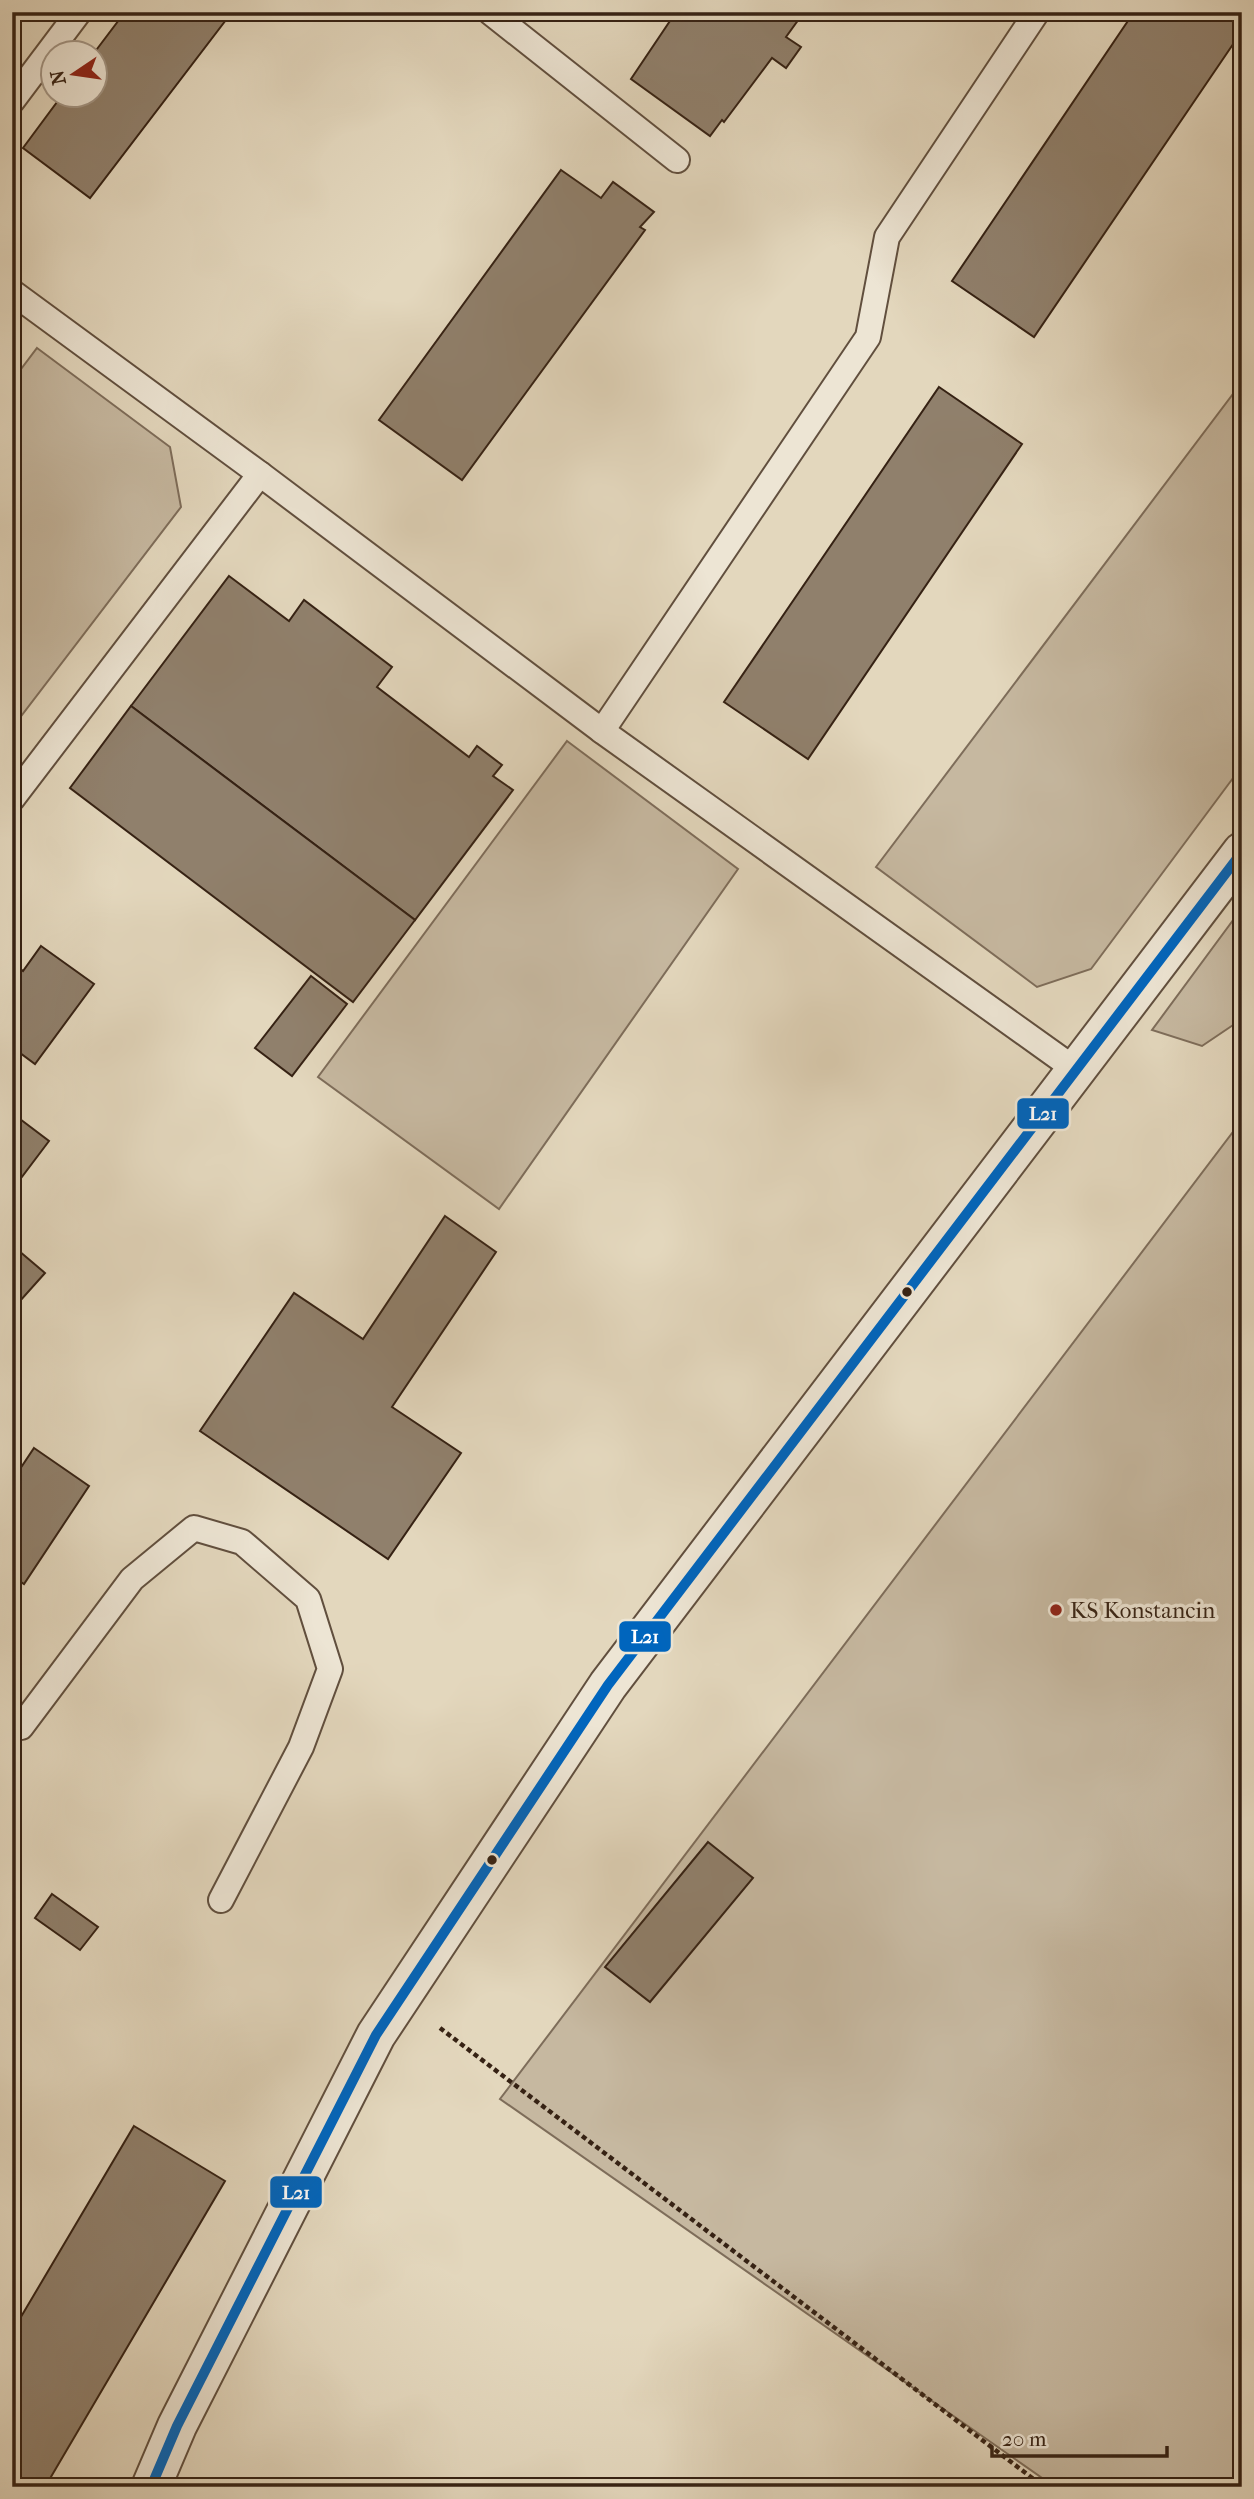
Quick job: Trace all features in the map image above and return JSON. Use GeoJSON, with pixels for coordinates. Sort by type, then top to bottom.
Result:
{"type":"FeatureCollection","features":[{"type":"Feature","properties":{"kind":"street"},"geometry":{"type":"LineString","coordinates":[[150,2487],[177,2426],[376,2035],[608,1685],[1242,852]]}},
{"type":"Feature","properties":{"kind":"lane"},"geometry":{"type":"LineString","coordinates":[[12,101],[79,12]]}},
{"type":"Feature","properties":{"kind":"lane"},"geometry":{"type":"LineString","coordinates":[[490,12],[677,160]]}},
{"type":"Feature","properties":{"kind":"lane"},"geometry":{"type":"LineString","coordinates":[[602,731],[867,337],[887,237],[1038,12]]}},
{"type":"Feature","properties":{"kind":"lane"},"geometry":{"type":"LineString","coordinates":[[12,292],[602,731],[1076,1070]]}},
{"type":"Feature","properties":{"kind":"lane"},"geometry":{"type":"LineString","coordinates":[[12,799],[260,474]]}},
{"type":"Feature","properties":{"kind":"lane"},"geometry":{"type":"LineString","coordinates":[[22,1727],[132,1579],[194,1528],[242,1542],[308,1599],[330,1669],[301,1747],[221,1900]]}},
{"type":"Feature","properties":{"kind":"path"},"geometry":{"type":"LineString","coordinates":[[400,1997],[1044,2487]]}},
{"type":"Feature","properties":{"kind":"shaded area"},"geometry":{"type":"Polygon","coordinates":[[[37,348],[170,447],[181,507],[12,728],[12,381],[37,348]]]}},
{"type":"Feature","properties":{"kind":"shaded area"},"geometry":{"type":"Polygon","coordinates":[[[1242,382],[1242,766],[1091,969],[1037,987],[876,867],[1242,382]]]}},
{"type":"Feature","properties":{"kind":"shaded area"},"geometry":{"type":"Polygon","coordinates":[[[567,741],[738,869],[499,1209],[318,1077],[567,741]]]}},
{"type":"Feature","properties":{"kind":"shaded area"},"geometry":{"type":"Polygon","coordinates":[[[1242,908],[1242,1019],[1202,1046],[1152,1030],[1242,908]]]}},
{"type":"Feature","properties":{"kind":"shaded area","name":"KS Konstancin"},"geometry":{"type":"Polygon","coordinates":[[[1242,1120],[1242,2487],[1055,2487],[500,2099],[1242,1120]]]}},
{"type":"Feature","properties":{"kind":"building"},"geometry":{"type":"Polygon","coordinates":[[[125,12],[232,12],[90,198],[23,148],[53,108],[108,108],[108,38],[105,38],[125,12]]]}},
{"type":"Feature","properties":{"kind":"building"},"geometry":{"type":"Polygon","coordinates":[[[676,12],[804,12],[786,37],[801,47],[786,68],[772,58],[724,122],[722,120],[710,136],[631,79],[676,12]]]}},
{"type":"Feature","properties":{"kind":"building"},"geometry":{"type":"Polygon","coordinates":[[[1134,12],[1231,12],[1242,20],[1242,31],[1034,337],[952,281],[1134,12]]]}},
{"type":"Feature","properties":{"kind":"building"},"geometry":{"type":"Polygon","coordinates":[[[561,170],[601,198],[613,182],[654,212],[640,227],[645,230],[462,480],[379,420],[561,170]]]}},
{"type":"Feature","properties":{"kind":"building"},"geometry":{"type":"Polygon","coordinates":[[[939,387],[1022,444],[808,759],[724,702],[939,387]]]}},
{"type":"Feature","properties":{"kind":"building"},"geometry":{"type":"Polygon","coordinates":[[[229,576],[289,621],[304,600],[392,667],[377,687],[469,757],[477,746],[502,765],[493,776],[513,790],[415,920],[131,706],[229,576]]]}},
{"type":"Feature","properties":{"kind":"building"},"geometry":{"type":"Polygon","coordinates":[[[131,706],[415,920],[353,1002],[70,788],[131,706]]]}},
{"type":"Feature","properties":{"kind":"building"},"geometry":{"type":"Polygon","coordinates":[[[41,946],[94,984],[35,1064],[12,1047],[12,962],[23,971],[41,946]]]}},
{"type":"Feature","properties":{"kind":"building"},"geometry":{"type":"Polygon","coordinates":[[[311,976],[347,1004],[292,1076],[255,1048],[311,976]]]}},
{"type":"Feature","properties":{"kind":"building"},"geometry":{"type":"Polygon","coordinates":[[[12,1113],[49,1141],[12,1190],[12,1113]]]}},
{"type":"Feature","properties":{"kind":"building"},"geometry":{"type":"Polygon","coordinates":[[[445,1216],[496,1252],[392,1407],[461,1453],[388,1559],[200,1431],[294,1293],[363,1339],[445,1216]]]}},
{"type":"Feature","properties":{"kind":"building"},"geometry":{"type":"Polygon","coordinates":[[[12,1245],[45,1273],[12,1310],[12,1245]]]}},
{"type":"Feature","properties":{"kind":"building"},"geometry":{"type":"Polygon","coordinates":[[[34,1448],[89,1486],[24,1584],[12,1576],[12,1481],[34,1448]]]}},
{"type":"Feature","properties":{"kind":"building"},"geometry":{"type":"Polygon","coordinates":[[[708,1842],[753,1878],[650,2002],[605,1967],[708,1842]]]}},
{"type":"Feature","properties":{"kind":"building"},"geometry":{"type":"Polygon","coordinates":[[[52,1894],[98,1927],[80,1950],[35,1918],[52,1894]]]}},
{"type":"Feature","properties":{"kind":"building"},"geometry":{"type":"Polygon","coordinates":[[[134,2126],[225,2181],[45,2487],[12,2487],[12,2332],[134,2126]]]}},
{"type":"Feature","properties":{"kind":"transit line","name":"L21"},"geometry":{"type":"LineString","coordinates":[[151,2487],[177,2426],[376,2035],[608,1685],[1242,852]]}},
{"type":"Feature","properties":{"kind":"place","name":"KS Konstancin"},"geometry":{"type":"Point","coordinates":[1056,1610]}}]}
